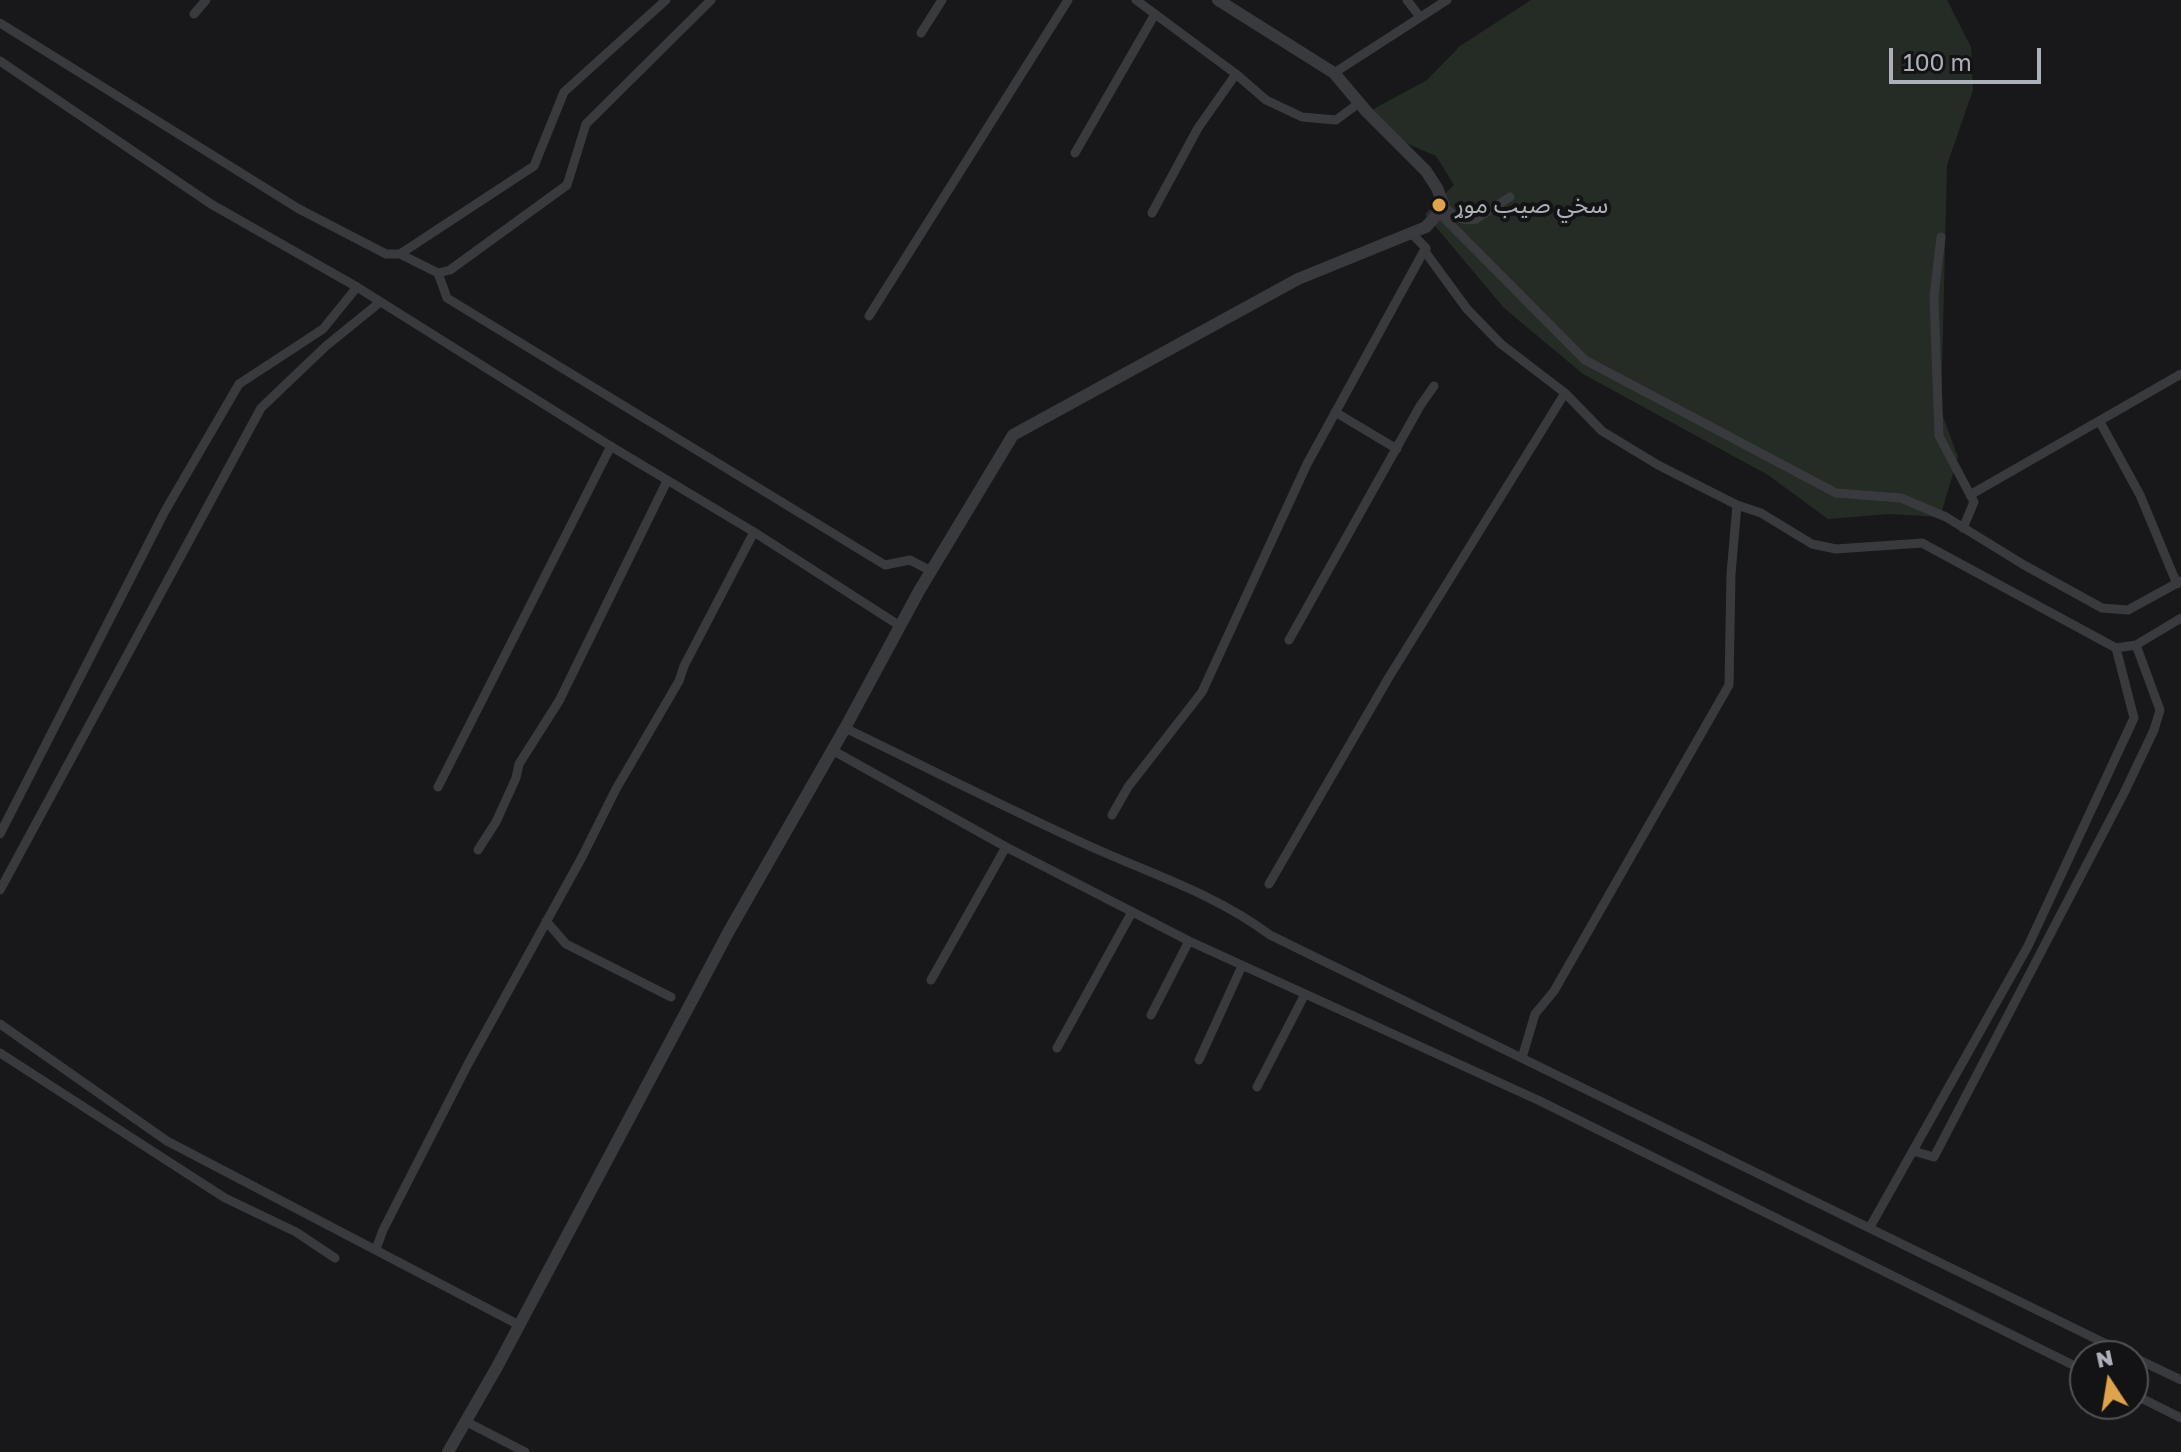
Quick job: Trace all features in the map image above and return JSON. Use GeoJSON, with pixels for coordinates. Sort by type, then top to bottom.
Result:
{"type":"FeatureCollection","features":[{"type":"Feature","properties":{"kind":"street"},"geometry":{"type":"LineString","coordinates":[[194,14],[206,0]]}},
{"type":"Feature","properties":{"kind":"street"},"geometry":{"type":"LineString","coordinates":[[400,254],[534,166],[564,92],[666,0]]}},
{"type":"Feature","properties":{"kind":"street"},"geometry":{"type":"LineString","coordinates":[[0,23],[299,209],[386,254],[400,254],[438,273],[450,270],[567,185],[586,124],[711,0]]}},
{"type":"Feature","properties":{"kind":"street"},"geometry":{"type":"LineString","coordinates":[[921,33],[942,0]]}},
{"type":"Feature","properties":{"kind":"street"},"geometry":{"type":"LineString","coordinates":[[869,316],[1068,0]]}},
{"type":"Feature","properties":{"kind":"street"},"geometry":{"type":"LineString","coordinates":[[1136,0],[1266,100],[1302,117],[1336,120],[1359,103]]}},
{"type":"Feature","properties":{"kind":"street"},"geometry":{"type":"LineString","coordinates":[[1218,0],[1334,73],[1426,171],[1437,188],[1441,209],[1585,360],[1836,493],[1901,498],[1946,517],[2102,608],[2128,610],[2179,583],[2140,495],[2100,422]]}},
{"type":"Feature","properties":{"kind":"street"},"geometry":{"type":"LineString","coordinates":[[1407,0],[1420,17]]}},
{"type":"Feature","properties":{"kind":"street"},"geometry":{"type":"LineString","coordinates":[[1334,73],[1447,0]]}},
{"type":"Feature","properties":{"kind":"street"},"geometry":{"type":"LineString","coordinates":[[1075,153],[1155,14]]}},
{"type":"Feature","properties":{"kind":"street"},"geometry":{"type":"LineString","coordinates":[[0,61],[211,204],[357,287],[754,532],[900,626]]}},
{"type":"Feature","properties":{"kind":"street"},"geometry":{"type":"LineString","coordinates":[[1152,213],[1198,128],[1236,74]]}},
{"type":"Feature","properties":{"kind":"street"},"geometry":{"type":"LineString","coordinates":[[1441,209],[1470,220],[1476,219],[1510,197]]}},
{"type":"Feature","properties":{"kind":"street"},"geometry":{"type":"LineString","coordinates":[[448,1452],[729,931],[931,571],[1013,435],[1298,279],[1426,227],[1441,209]]}},
{"type":"Feature","properties":{"kind":"street"},"geometry":{"type":"LineString","coordinates":[[1412,234],[1426,248],[1426,253],[1467,309],[1508,351],[1565,393],[1602,431],[1658,465],[1737,505],[1761,513],[1812,544],[1836,549],[1922,543],[2116,648],[2136,645],[2181,618]]}},
{"type":"Feature","properties":{"kind":"street"},"geometry":{"type":"LineString","coordinates":[[1941,237],[1934,297],[1939,436],[1974,502],[1963,528]]}},
{"type":"Feature","properties":{"kind":"street"},"geometry":{"type":"LineString","coordinates":[[1112,815],[1128,787],[1202,692],[1307,464],[1426,248]]}},
{"type":"Feature","properties":{"kind":"street"},"geometry":{"type":"LineString","coordinates":[[438,273],[447,298],[885,565],[910,560],[931,571]]}},
{"type":"Feature","properties":{"kind":"street"},"geometry":{"type":"LineString","coordinates":[[0,834],[165,511],[239,384],[323,329],[357,287]]}},
{"type":"Feature","properties":{"kind":"street"},"geometry":{"type":"LineString","coordinates":[[0,890],[261,408],[326,346],[379,303]]}},
{"type":"Feature","properties":{"kind":"street"},"geometry":{"type":"LineString","coordinates":[[1970,495],[2181,374]]}},
{"type":"Feature","properties":{"kind":"street"},"geometry":{"type":"LineString","coordinates":[[1289,640],[1434,386]]}},
{"type":"Feature","properties":{"kind":"street"},"geometry":{"type":"LineString","coordinates":[[1269,884],[1389,677],[1565,393]]}},
{"type":"Feature","properties":{"kind":"street"},"geometry":{"type":"LineString","coordinates":[[1335,412],[1397,449]]}},
{"type":"Feature","properties":{"kind":"street"},"geometry":{"type":"LineString","coordinates":[[438,787],[611,446]]}},
{"type":"Feature","properties":{"kind":"street"},"geometry":{"type":"LineString","coordinates":[[478,850],[496,822],[519,764],[559,701],[667,481]]}},
{"type":"Feature","properties":{"kind":"street"},"geometry":{"type":"LineString","coordinates":[[1522,1058],[1535,1014],[1554,991],[1729,685],[1731,574],[1737,505]]}},
{"type":"Feature","properties":{"kind":"street"},"geometry":{"type":"LineString","coordinates":[[376,1249],[417,1162],[616,789],[679,681],[754,532]]}},
{"type":"Feature","properties":{"kind":"street"},"geometry":{"type":"LineString","coordinates":[[1913,1151],[1934,1157],[2154,730],[2160,710],[2136,645]]}},
{"type":"Feature","properties":{"kind":"street"},"geometry":{"type":"LineString","coordinates":[[1870,1227],[2028,946],[2134,718],[2116,648]]}},
{"type":"Feature","properties":{"kind":"street"},"geometry":{"type":"LineString","coordinates":[[845,728],[1096,849],[1181,884],[1253,922],[1270,935],[2100,1340]]}},
{"type":"Feature","properties":{"kind":"street"},"geometry":{"type":"LineString","coordinates":[[832,750],[1006,847],[1189,941],[1540,1101],[2069,1363]]}},
{"type":"Feature","properties":{"kind":"street"},"geometry":{"type":"LineString","coordinates":[[931,980],[1006,847]]}},
{"type":"Feature","properties":{"kind":"street"},"geometry":{"type":"LineString","coordinates":[[1057,1048],[1132,912]]}},
{"type":"Feature","properties":{"kind":"street"},"geometry":{"type":"LineString","coordinates":[[546,921],[566,944],[671,997]]}},
{"type":"Feature","properties":{"kind":"street"},"geometry":{"type":"LineString","coordinates":[[1151,1015],[1189,941]]}},
{"type":"Feature","properties":{"kind":"street"},"geometry":{"type":"LineString","coordinates":[[1199,1060],[1242,966]]}},
{"type":"Feature","properties":{"kind":"street"},"geometry":{"type":"LineString","coordinates":[[1257,1087],[1305,994]]}},
{"type":"Feature","properties":{"kind":"street"},"geometry":{"type":"LineString","coordinates":[[0,1024],[167,1141],[519,1325]]}},
{"type":"Feature","properties":{"kind":"street"},"geometry":{"type":"LineString","coordinates":[[0,1053],[225,1198],[296,1232],[335,1258]]}},
{"type":"Feature","properties":{"kind":"street"},"geometry":{"type":"LineString","coordinates":[[2149,1364],[2181,1380]]}},
{"type":"Feature","properties":{"kind":"street"},"geometry":{"type":"LineString","coordinates":[[2149,1402],[2181,1418]]}},
{"type":"Feature","properties":{"kind":"street"},"geometry":{"type":"LineString","coordinates":[[465,1421],[525,1452]]}},
{"type":"Feature","properties":{"kind":"shaded area"},"geometry":{"type":"Polygon","coordinates":[[[1531,0],[1947,0],[1971,47],[1973,90],[1947,165],[1941,411],[1958,457],[1940,517],[1889,514],[1828,519],[1768,475],[1583,374],[1504,308],[1425,214],[1454,185],[1436,156],[1394,138],[1368,112],[1427,80],[1460,46],[1531,0]]]}},
{"type":"Feature","properties":{"kind":"place","name":"سخي صیب موړ"},"geometry":{"type":"Point","coordinates":[1439,205]}}]}
